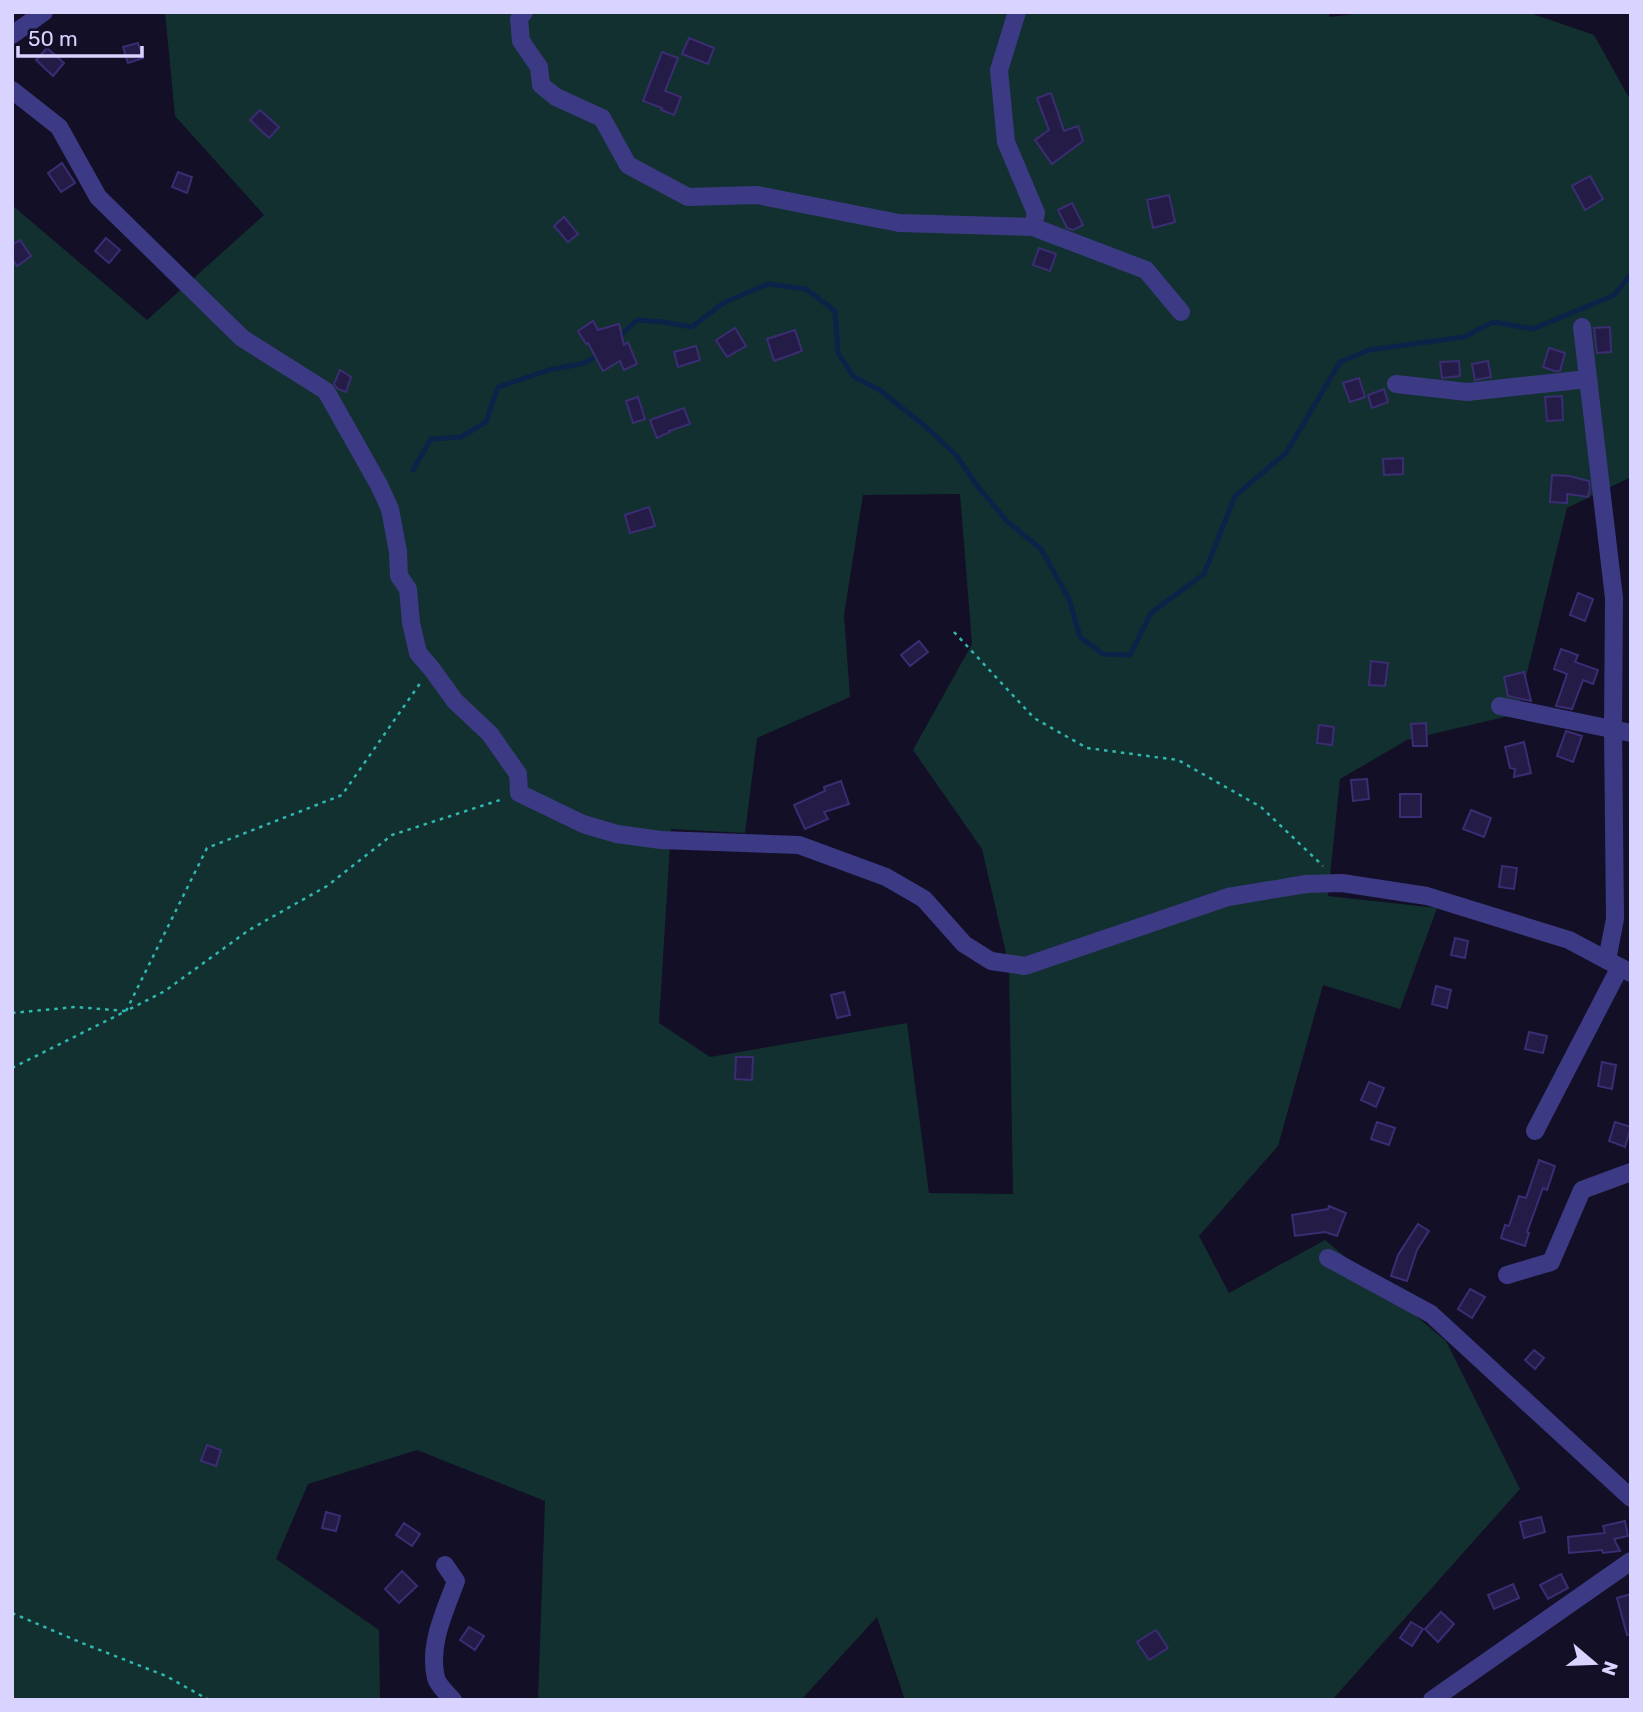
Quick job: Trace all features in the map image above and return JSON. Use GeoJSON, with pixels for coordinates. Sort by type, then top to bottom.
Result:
{"type":"FeatureCollection","features":[{"type":"Feature","properties":{"kind":"street"},"geometry":{"type":"LineString","coordinates":[[12,34],[44,12]]}},
{"type":"Feature","properties":{"kind":"street"},"geometry":{"type":"LineString","coordinates":[[524,12],[519,19],[521,41],[540,67],[541,85],[556,97],[602,118],[628,165],[688,197],[757,195],[899,223],[1032,227],[1146,270],[1181,312]]}},
{"type":"Feature","properties":{"kind":"street"},"geometry":{"type":"LineString","coordinates":[[1017,12],[999,70],[1006,142],[1036,213],[1032,227]]}},
{"type":"Feature","properties":{"kind":"street"},"geometry":{"type":"LineString","coordinates":[[12,90],[59,127],[98,197],[242,338],[326,391],[390,509],[400,561],[399,576],[408,589],[411,623],[418,653],[455,701],[490,734],[518,774],[519,793],[583,824],[617,834],[661,840],[799,845],[886,877],[924,899],[964,944],[990,961],[1025,966],[1228,897],[1306,884],[1342,883],[1427,895],[1569,940],[1619,967]]}},
{"type":"Feature","properties":{"kind":"street"},"geometry":{"type":"LineString","coordinates":[[1535,1131],[1619,967],[1615,919],[1613,728],[1623,598],[1582,327]]}},
{"type":"Feature","properties":{"kind":"street"},"geometry":{"type":"LineString","coordinates":[[1396,384],[1467,392],[1588,379]]}},
{"type":"Feature","properties":{"kind":"street"},"geometry":{"type":"LineString","coordinates":[[1500,706],[1631,733]]}},
{"type":"Feature","properties":{"kind":"street"},"geometry":{"type":"LineString","coordinates":[[1507,1275],[1552,1262],[1582,1190],[1631,1172]]}},
{"type":"Feature","properties":{"kind":"street"},"geometry":{"type":"LineString","coordinates":[[1328,1258],[1430,1314],[1631,1498]]}},
{"type":"Feature","properties":{"kind":"street"},"geometry":{"type":"LineString","coordinates":[[1432,1700],[1631,1561]]}},
{"type":"Feature","properties":{"kind":"street"},"geometry":{"type":"LineString","coordinates":[[445,1565],[456,1581],[436,1636],[436,1680],[453,1700]]}},
{"type":"Feature","properties":{"kind":"path"},"geometry":{"type":"LineString","coordinates":[[954,632],[1034,718],[1087,748],[1178,760],[1261,807],[1342,883]]}},
{"type":"Feature","properties":{"kind":"path"},"geometry":{"type":"LineString","coordinates":[[126,1012],[207,848],[342,795],[431,668]]}},
{"type":"Feature","properties":{"kind":"path"},"geometry":{"type":"LineString","coordinates":[[12,1068],[164,991],[249,930],[327,886],[392,835],[519,793]]}},
{"type":"Feature","properties":{"kind":"path"},"geometry":{"type":"LineString","coordinates":[[12,1013],[75,1007],[126,1012]]}},
{"type":"Feature","properties":{"kind":"path"},"geometry":{"type":"LineString","coordinates":[[12,1613],[166,1676],[209,1700]]}},
{"type":"Feature","properties":{"kind":"green space"},"geometry":{"type":"Polygon","coordinates":[[[165,12],[1329,12],[1329,17],[1372,12],[1527,12],[1594,35],[1631,97],[1631,477],[1567,508],[1517,714],[1407,740],[1340,779],[1328,896],[1437,908],[1400,1009],[1323,985],[1278,1146],[1199,1236],[1229,1293],[1325,1240],[1446,1341],[1520,1489],[1332,1700],[905,1700],[877,1617],[801,1700],[538,1700],[545,1501],[417,1450],[308,1484],[276,1559],[379,1630],[380,1700],[12,1700],[12,205],[147,320],[264,215],[175,116],[165,12]],[[960,494],[863,495],[844,615],[850,697],[757,738],[745,833],[671,829],[659,1023],[710,1057],[907,1023],[929,1193],[1013,1194],[1009,966],[982,849],[913,750],[972,644],[960,494]]]}},
{"type":"Feature","properties":{"kind":"building"},"geometry":{"type":"Polygon","coordinates":[[[689,38],[714,48],[708,64],[682,54],[689,38]]]}},
{"type":"Feature","properties":{"kind":"building"},"geometry":{"type":"Polygon","coordinates":[[[138,43],[143,58],[128,63],[123,47],[138,43]]]}},
{"type":"Feature","properties":{"kind":"building"},"geometry":{"type":"Polygon","coordinates":[[[47,48],[64,63],[53,76],[36,60],[47,48]]]}},
{"type":"Feature","properties":{"kind":"building"},"geometry":{"type":"Polygon","coordinates":[[[662,52],[678,58],[665,91],[681,97],[674,115],[643,101],[662,52]]]}},
{"type":"Feature","properties":{"kind":"building"},"geometry":{"type":"Polygon","coordinates":[[[1051,93],[1064,131],[1078,126],[1083,141],[1052,164],[1035,140],[1049,130],[1037,98],[1051,93]]]}},
{"type":"Feature","properties":{"kind":"building"},"geometry":{"type":"Polygon","coordinates":[[[260,110],[279,127],[269,138],[250,120],[260,110]]]}},
{"type":"Feature","properties":{"kind":"building"},"geometry":{"type":"Polygon","coordinates":[[[62,163],[75,183],[61,192],[48,173],[62,163]]]}},
{"type":"Feature","properties":{"kind":"building"},"geometry":{"type":"Polygon","coordinates":[[[178,172],[192,177],[187,193],[172,187],[178,172]]]}},
{"type":"Feature","properties":{"kind":"building"},"geometry":{"type":"Polygon","coordinates":[[[1590,176],[1603,199],[1585,210],[1572,186],[1590,176]]]}},
{"type":"Feature","properties":{"kind":"building"},"geometry":{"type":"Polygon","coordinates":[[[1169,195],[1175,222],[1153,228],[1147,200],[1169,195]]]}},
{"type":"Feature","properties":{"kind":"building"},"geometry":{"type":"Polygon","coordinates":[[[1072,203],[1083,225],[1073,230],[1067,228],[1058,210],[1072,203]]]}},
{"type":"Feature","properties":{"kind":"building"},"geometry":{"type":"Polygon","coordinates":[[[564,217],[578,234],[568,242],[554,226],[564,217]]]}},
{"type":"Feature","properties":{"kind":"building"},"geometry":{"type":"Polygon","coordinates":[[[106,238],[120,250],[109,263],[95,251],[106,238]]]}},
{"type":"Feature","properties":{"kind":"building"},"geometry":{"type":"Polygon","coordinates":[[[20,240],[31,256],[17,266],[12,259],[12,245],[20,240]]]}},
{"type":"Feature","properties":{"kind":"building"},"geometry":{"type":"Polygon","coordinates":[[[1039,248],[1056,254],[1050,271],[1033,265],[1039,248]]]}},
{"type":"Feature","properties":{"kind":"building"},"geometry":{"type":"Polygon","coordinates":[[[593,321],[598,330],[619,324],[624,345],[628,342],[637,364],[624,370],[620,361],[603,371],[588,343],[586,344],[578,331],[593,321]]]}},
{"type":"Feature","properties":{"kind":"building"},"geometry":{"type":"Polygon","coordinates":[[[1610,327],[1611,352],[1597,353],[1594,328],[1610,327]]]}},
{"type":"Feature","properties":{"kind":"building"},"geometry":{"type":"Polygon","coordinates":[[[735,328],[746,346],[727,357],[716,340],[735,328]]]}},
{"type":"Feature","properties":{"kind":"building"},"geometry":{"type":"Polygon","coordinates":[[[795,330],[802,351],[774,361],[767,339],[795,330]]]}},
{"type":"Feature","properties":{"kind":"building"},"geometry":{"type":"Polygon","coordinates":[[[696,346],[700,360],[678,367],[674,352],[696,346]]]}},
{"type":"Feature","properties":{"kind":"building"},"geometry":{"type":"Polygon","coordinates":[[[1549,348],[1565,353],[1560,371],[1543,367],[1549,348]]]}},
{"type":"Feature","properties":{"kind":"building"},"geometry":{"type":"Polygon","coordinates":[[[1459,361],[1460,376],[1442,378],[1440,362],[1459,361]]]}},
{"type":"Feature","properties":{"kind":"building"},"geometry":{"type":"Polygon","coordinates":[[[1488,361],[1491,377],[1475,380],[1472,364],[1488,361]]]}},
{"type":"Feature","properties":{"kind":"building"},"geometry":{"type":"Polygon","coordinates":[[[340,370],[351,377],[346,392],[334,384],[340,370]]]}},
{"type":"Feature","properties":{"kind":"building"},"geometry":{"type":"Polygon","coordinates":[[[1359,378],[1365,397],[1350,402],[1343,383],[1359,378]]]}},
{"type":"Feature","properties":{"kind":"building"},"geometry":{"type":"Polygon","coordinates":[[[1384,389],[1388,402],[1372,408],[1368,395],[1384,389]]]}},
{"type":"Feature","properties":{"kind":"building"},"geometry":{"type":"Polygon","coordinates":[[[1562,396],[1563,420],[1547,421],[1545,397],[1562,396]]]}},
{"type":"Feature","properties":{"kind":"building"},"geometry":{"type":"Polygon","coordinates":[[[638,397],[645,419],[633,423],[626,401],[638,397]]]}},
{"type":"Feature","properties":{"kind":"building"},"geometry":{"type":"Polygon","coordinates":[[[684,408],[690,424],[657,438],[650,420],[684,408]]]}},
{"type":"Feature","properties":{"kind":"building"},"geometry":{"type":"Polygon","coordinates":[[[1403,458],[1403,474],[1384,475],[1383,459],[1403,458]]]}},
{"type":"Feature","properties":{"kind":"building"},"geometry":{"type":"Polygon","coordinates":[[[1552,475],[1589,481],[1588,497],[1567,494],[1567,503],[1550,502],[1552,475]]]}},
{"type":"Feature","properties":{"kind":"building"},"geometry":{"type":"Polygon","coordinates":[[[649,507],[655,526],[630,533],[625,515],[649,507]]]}},
{"type":"Feature","properties":{"kind":"building"},"geometry":{"type":"Polygon","coordinates":[[[1578,593],[1593,599],[1585,621],[1570,615],[1578,593]]]}},
{"type":"Feature","properties":{"kind":"building"},"geometry":{"type":"Polygon","coordinates":[[[919,641],[928,652],[910,666],[901,655],[919,641]]]}},
{"type":"Feature","properties":{"kind":"building"},"geometry":{"type":"Polygon","coordinates":[[[1561,649],[1578,655],[1575,662],[1598,670],[1593,684],[1583,680],[1572,709],[1556,706],[1567,674],[1554,669],[1561,649]]]}},
{"type":"Feature","properties":{"kind":"building"},"geometry":{"type":"Polygon","coordinates":[[[1371,661],[1388,663],[1385,686],[1369,685],[1371,661]]]}},
{"type":"Feature","properties":{"kind":"building"},"geometry":{"type":"Polygon","coordinates":[[[1524,672],[1531,701],[1508,696],[1504,677],[1524,672]]]}},
{"type":"Feature","properties":{"kind":"building"},"geometry":{"type":"Polygon","coordinates":[[[1426,723],[1427,746],[1413,746],[1411,724],[1426,723]]]}},
{"type":"Feature","properties":{"kind":"building"},"geometry":{"type":"Polygon","coordinates":[[[1319,725],[1334,727],[1332,745],[1317,743],[1319,725]]]}},
{"type":"Feature","properties":{"kind":"building"},"geometry":{"type":"Polygon","coordinates":[[[1566,731],[1582,736],[1573,762],[1557,756],[1566,731]]]}},
{"type":"Feature","properties":{"kind":"building"},"geometry":{"type":"Polygon","coordinates":[[[1524,742],[1531,773],[1514,777],[1515,769],[1510,768],[1505,747],[1524,742]]]}},
{"type":"Feature","properties":{"kind":"building"},"geometry":{"type":"Polygon","coordinates":[[[1367,779],[1369,799],[1353,801],[1351,780],[1367,779]]]}},
{"type":"Feature","properties":{"kind":"building"},"geometry":{"type":"Polygon","coordinates":[[[841,781],[849,804],[824,812],[828,819],[805,829],[794,805],[825,791],[824,787],[841,781]]]}},
{"type":"Feature","properties":{"kind":"building"},"geometry":{"type":"Polygon","coordinates":[[[1400,794],[1421,794],[1421,817],[1400,817],[1400,794]]]}},
{"type":"Feature","properties":{"kind":"building"},"geometry":{"type":"Polygon","coordinates":[[[1471,810],[1491,818],[1484,837],[1463,829],[1471,810]]]}},
{"type":"Feature","properties":{"kind":"building"},"geometry":{"type":"Polygon","coordinates":[[[1502,866],[1517,868],[1514,889],[1499,887],[1502,866]]]}},
{"type":"Feature","properties":{"kind":"building"},"geometry":{"type":"Polygon","coordinates":[[[1455,938],[1468,941],[1465,958],[1451,955],[1455,938]]]}},
{"type":"Feature","properties":{"kind":"building"},"geometry":{"type":"Polygon","coordinates":[[[1436,986],[1451,990],[1447,1008],[1432,1004],[1436,986]]]}},
{"type":"Feature","properties":{"kind":"building"},"geometry":{"type":"Polygon","coordinates":[[[844,992],[850,1015],[837,1018],[831,995],[844,992]]]}},
{"type":"Feature","properties":{"kind":"building"},"geometry":{"type":"Polygon","coordinates":[[[1529,1032],[1547,1036],[1543,1053],[1525,1049],[1529,1032]]]}},
{"type":"Feature","properties":{"kind":"building"},"geometry":{"type":"Polygon","coordinates":[[[736,1057],[753,1057],[752,1080],[735,1079],[736,1057]]]}},
{"type":"Feature","properties":{"kind":"building"},"geometry":{"type":"Polygon","coordinates":[[[1602,1062],[1616,1065],[1612,1089],[1598,1086],[1602,1062]]]}},
{"type":"Feature","properties":{"kind":"building"},"geometry":{"type":"Polygon","coordinates":[[[1369,1082],[1384,1088],[1376,1107],[1361,1100],[1369,1082]]]}},
{"type":"Feature","properties":{"kind":"building"},"geometry":{"type":"Polygon","coordinates":[[[1377,1122],[1395,1128],[1389,1145],[1371,1139],[1377,1122]]]}},
{"type":"Feature","properties":{"kind":"building"},"geometry":{"type":"Polygon","coordinates":[[[1615,1122],[1631,1127],[1625,1147],[1609,1141],[1615,1122]]]}},
{"type":"Feature","properties":{"kind":"building"},"geometry":{"type":"Polygon","coordinates":[[[1539,1160],[1555,1166],[1547,1190],[1543,1188],[1527,1232],[1529,1233],[1525,1246],[1501,1238],[1505,1225],[1509,1226],[1519,1196],[1526,1198],[1539,1160]]]}},
{"type":"Feature","properties":{"kind":"building"},"geometry":{"type":"Polygon","coordinates":[[[1329,1206],[1346,1213],[1337,1236],[1325,1232],[1295,1236],[1292,1215],[1328,1209],[1329,1206]]]}},
{"type":"Feature","properties":{"kind":"building"},"geometry":{"type":"Polygon","coordinates":[[[1418,1224],[1429,1231],[1417,1250],[1407,1281],[1391,1276],[1398,1255],[1418,1224]]]}},
{"type":"Feature","properties":{"kind":"building"},"geometry":{"type":"Polygon","coordinates":[[[1470,1289],[1485,1297],[1472,1318],[1458,1309],[1470,1289]]]}},
{"type":"Feature","properties":{"kind":"building"},"geometry":{"type":"Polygon","coordinates":[[[1534,1350],[1544,1358],[1535,1369],[1525,1360],[1534,1350]]]}},
{"type":"Feature","properties":{"kind":"building"},"geometry":{"type":"Polygon","coordinates":[[[207,1445],[221,1450],[216,1466],[201,1461],[207,1445]]]}},
{"type":"Feature","properties":{"kind":"building"},"geometry":{"type":"Polygon","coordinates":[[[326,1512],[340,1516],[336,1531],[322,1528],[326,1512]]]}},
{"type":"Feature","properties":{"kind":"building"},"geometry":{"type":"Polygon","coordinates":[[[1541,1517],[1545,1532],[1524,1538],[1520,1522],[1541,1517]]]}},
{"type":"Feature","properties":{"kind":"building"},"geometry":{"type":"Polygon","coordinates":[[[1625,1521],[1628,1536],[1614,1539],[1620,1551],[1569,1553],[1568,1537],[1605,1533],[1603,1526],[1625,1521]]]}},
{"type":"Feature","properties":{"kind":"building"},"geometry":{"type":"Polygon","coordinates":[[[404,1523],[420,1534],[412,1546],[396,1535],[404,1523]]]}},
{"type":"Feature","properties":{"kind":"building"},"geometry":{"type":"Polygon","coordinates":[[[402,1571],[417,1586],[399,1603],[385,1589],[402,1571]]]}},
{"type":"Feature","properties":{"kind":"building"},"geometry":{"type":"Polygon","coordinates":[[[1561,1574],[1568,1588],[1548,1599],[1540,1585],[1561,1574]]]}},
{"type":"Feature","properties":{"kind":"building"},"geometry":{"type":"Polygon","coordinates":[[[1513,1584],[1519,1598],[1494,1609],[1488,1595],[1513,1584]]]}},
{"type":"Feature","properties":{"kind":"building"},"geometry":{"type":"Polygon","coordinates":[[[1631,1594],[1631,1634],[1627,1635],[1617,1598],[1631,1594]]]}},
{"type":"Feature","properties":{"kind":"building"},"geometry":{"type":"Polygon","coordinates":[[[1441,1612],[1454,1624],[1438,1642],[1425,1629],[1441,1612]]]}},
{"type":"Feature","properties":{"kind":"building"},"geometry":{"type":"Polygon","coordinates":[[[1411,1622],[1423,1629],[1412,1646],[1400,1638],[1411,1622]]]}},
{"type":"Feature","properties":{"kind":"building"},"geometry":{"type":"Polygon","coordinates":[[[469,1627],[484,1636],[475,1650],[460,1640],[469,1627]]]}},
{"type":"Feature","properties":{"kind":"building"},"geometry":{"type":"Polygon","coordinates":[[[1156,1630],[1168,1648],[1149,1660],[1137,1642],[1156,1630]]]}},
{"type":"Feature","properties":{"kind":"waterway"},"geometry":{"type":"LineString","coordinates":[[619,337],[637,320],[692,327],[723,303],[768,284],[806,289],[835,311],[838,353],[853,376],[881,391],[925,426],[956,455],[978,487],[1008,522],[1041,549],[1069,599],[1080,637],[1103,654],[1130,655],[1151,613],[1204,574],[1235,496],[1286,453],[1340,362],[1369,350],[1464,337],[1493,322],[1533,329],[1614,295],[1631,274]]}},
{"type":"Feature","properties":{"kind":"waterway"},"geometry":{"type":"LineString","coordinates":[[413,470],[431,439],[461,437],[486,422],[498,387],[549,370],[585,363],[601,353]]}}]}
